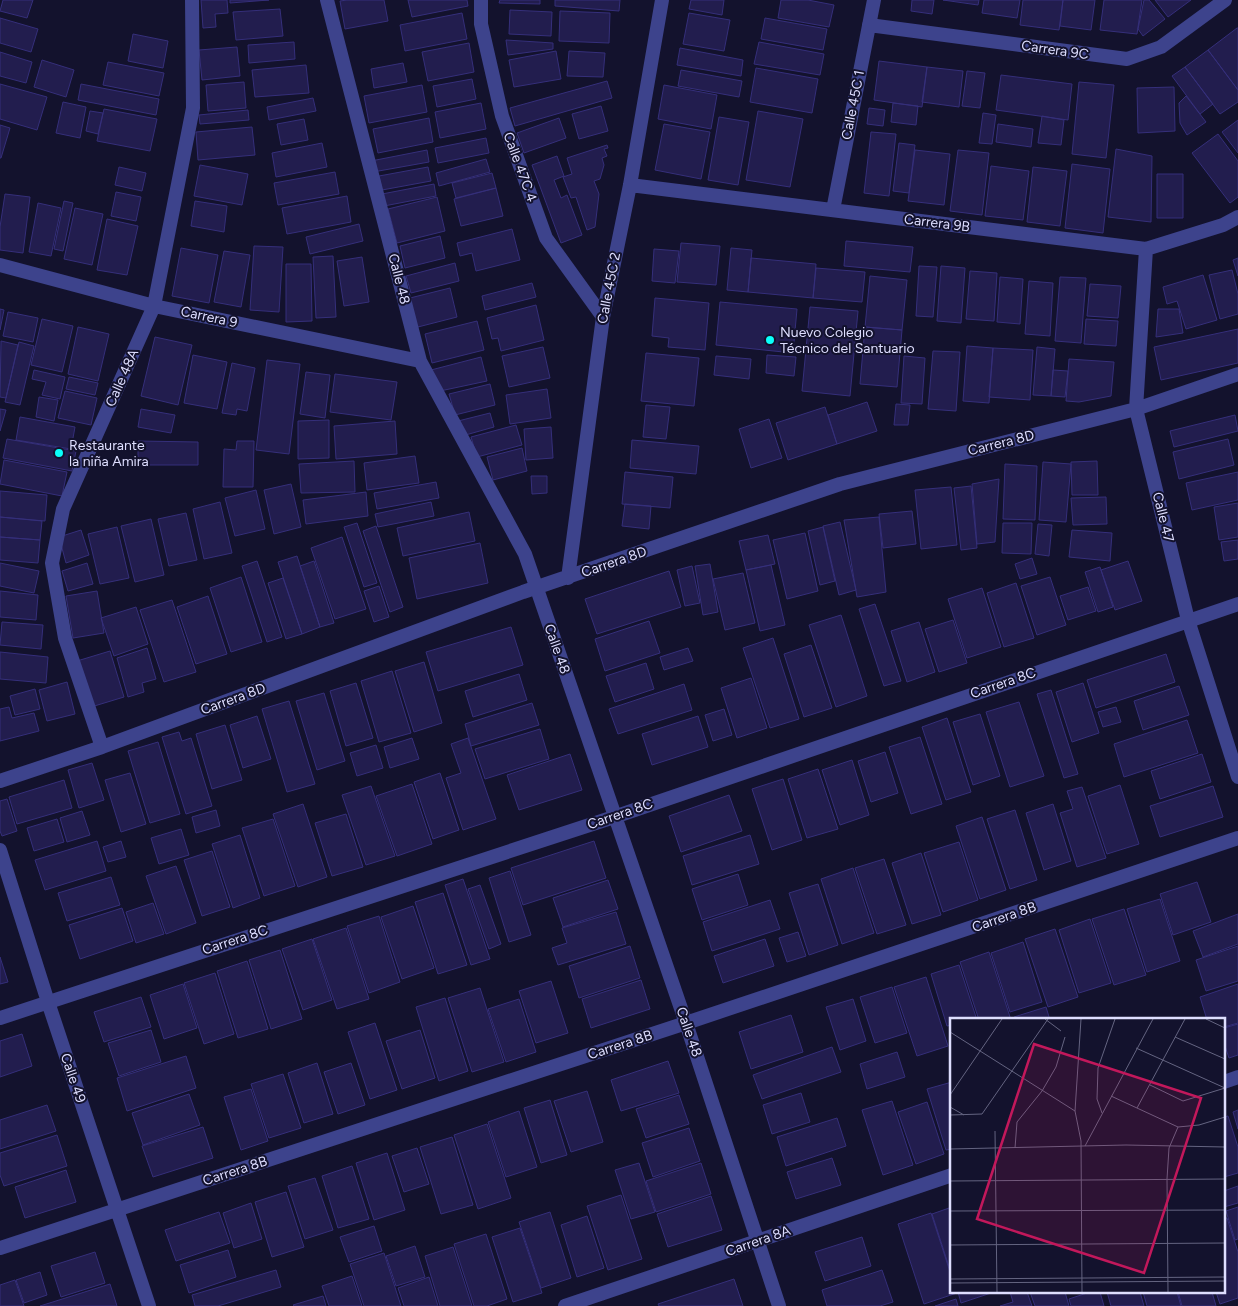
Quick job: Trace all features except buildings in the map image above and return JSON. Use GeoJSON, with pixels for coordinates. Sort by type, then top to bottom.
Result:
{"type":"FeatureCollection","features":[{"type":"Feature","properties":{"kind":"street","name":"Calle 48A"},"geometry":{"type":"LineString","coordinates":[[102,747],[64,638],[52,563],[63,509],[154,306],[193,108],[192,0]]}},
{"type":"Feature","properties":{"kind":"street","name":"Calle 48"},"geometry":{"type":"LineString","coordinates":[[327,0],[420,361],[525,554],[686,1023],[779,1306]]}},
{"type":"Feature","properties":{"kind":"street","name":"Calle 47C 4"},"geometry":{"type":"LineString","coordinates":[[481,0],[481,24],[502,116],[546,238],[603,317]]}},
{"type":"Feature","properties":{"kind":"street","name":"Calle 45C 2"},"geometry":{"type":"LineString","coordinates":[[568,578],[603,317],[630,185],[662,0]]}},
{"type":"Feature","properties":{"kind":"street","name":"Calle 45C 1"},"geometry":{"type":"LineString","coordinates":[[834,210],[874,0]]}},
{"type":"Feature","properties":{"kind":"street","name":"Carrera 9C"},"geometry":{"type":"LineString","coordinates":[[869,25],[1127,60],[1161,48],[1225,0]]}},
{"type":"Feature","properties":{"kind":"street","name":"Carrera 9B"},"geometry":{"type":"LineString","coordinates":[[630,185],[1146,250],[1223,225],[1238,217]]}},
{"type":"Feature","properties":{"kind":"street","name":"Calle 47"},"geometry":{"type":"LineString","coordinates":[[1146,250],[1136,409],[1188,620],[1238,777]]}},
{"type":"Feature","properties":{"kind":"street","name":"Carrera 9"},"geometry":{"type":"LineString","coordinates":[[0,265],[154,306],[420,361]]}},
{"type":"Feature","properties":{"kind":"street","name":"Carrera 8D"},"geometry":{"type":"LineString","coordinates":[[0,781],[102,747],[536,588],[840,484],[1136,409],[1238,374]]}},
{"type":"Feature","properties":{"kind":"street","name":"Carrera 8C"},"geometry":{"type":"LineString","coordinates":[[0,1018],[614,817],[1238,604]]}},
{"type":"Feature","properties":{"kind":"street","name":"Carrera 8B"},"geometry":{"type":"LineString","coordinates":[[0,1248],[686,1023],[1238,838]]}},
{"type":"Feature","properties":{"kind":"street","name":"Calle 49"},"geometry":{"type":"LineString","coordinates":[[0,850],[48,1002],[149,1306]]}},
{"type":"Feature","properties":{"kind":"street"},"geometry":{"type":"LineString","coordinates":[[1226,1081],[1238,1077]]}},
{"type":"Feature","properties":{"kind":"street","name":"Carrera 8A"},"geometry":{"type":"LineString","coordinates":[[565,1306],[950,1176]]}},
{"type":"Feature","properties":{"kind":"place","name":"Nuevo Colegio Técnico del Santuario"},"geometry":{"type":"Point","coordinates":[770,340]}},
{"type":"Feature","properties":{"kind":"place","name":"Restaurante la niña Amira"},"geometry":{"type":"Point","coordinates":[59,453]}}]}
